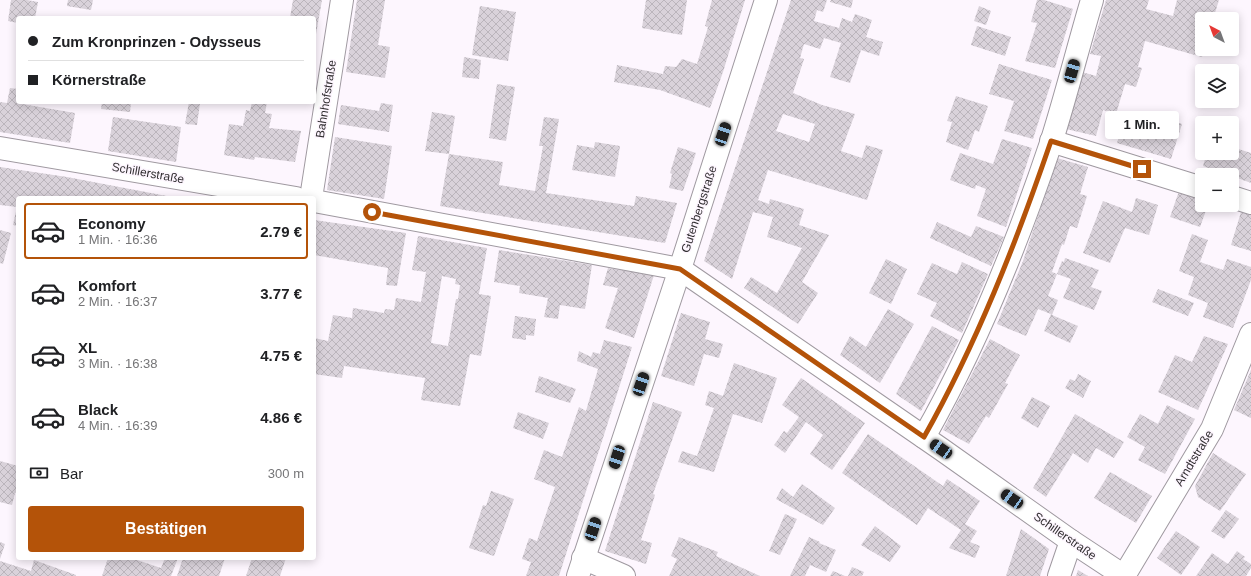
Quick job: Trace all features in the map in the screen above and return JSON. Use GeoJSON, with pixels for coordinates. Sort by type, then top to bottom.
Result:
{"type":"FeatureCollection","features":[{"type":"Feature","properties":{"kind":"street","name":"Bahnhofstraße"},"geometry":{"type":"LineString","coordinates":[[311,196],[342,0]]}},
{"type":"Feature","properties":{"kind":"street","name":"Gutenbergstraße"},"geometry":{"type":"LineString","coordinates":[[580,567],[680,269],[766,0]]}},
{"type":"Feature","properties":{"kind":"street"},"geometry":{"type":"LineString","coordinates":[[924,437],[940,409],[975,339],[1029,206],[1051,141],[1092,0]]}},
{"type":"Feature","properties":{"kind":"street"},"geometry":{"type":"LineString","coordinates":[[1051,141],[1195,186]]}},
{"type":"Feature","properties":{"kind":"street","name":"Schillerstraße"},"geometry":{"type":"LineString","coordinates":[[0,148],[284,196]]}},
{"type":"Feature","properties":{"kind":"street"},"geometry":{"type":"LineString","coordinates":[[1239,199],[1251,203]]}},
{"type":"Feature","properties":{"kind":"street","name":"Schillerstraße"},"geometry":{"type":"LineString","coordinates":[[316,201],[680,269],[1124,576]]}},
{"type":"Feature","properties":{"kind":"street","name":"Arndtstraße"},"geometry":{"type":"LineString","coordinates":[[1124,576],[1212,429],[1251,334]]}},
{"type":"Feature","properties":{"kind":"street"},"geometry":{"type":"LineString","coordinates":[[1059,576],[1071,540]]}},
{"type":"Feature","properties":{"kind":"street"},"geometry":{"type":"LineString","coordinates":[[580,567],[624,576]]}},
{"type":"Feature","properties":{"kind":"building"},"geometry":{"type":"Polygon","coordinates":[[[11,0],[38,2],[35,16],[16,16],[16,23],[8,21],[11,0]]]}},
{"type":"Feature","properties":{"kind":"building"},"geometry":{"type":"Polygon","coordinates":[[[68,0],[93,0],[91,10],[67,6],[68,0]]]}},
{"type":"Feature","properties":{"kind":"building"},"geometry":{"type":"Polygon","coordinates":[[[293,0],[322,0],[316,34],[316,16],[290,16],[293,0]]]}},
{"type":"Feature","properties":{"kind":"building"},"geometry":{"type":"Polygon","coordinates":[[[357,0],[385,0],[378,45],[390,47],[385,78],[346,72],[357,0]]]}},
{"type":"Feature","properties":{"kind":"building"},"geometry":{"type":"Polygon","coordinates":[[[646,0],[687,0],[682,35],[642,28],[646,0]]]}},
{"type":"Feature","properties":{"kind":"building"},"geometry":{"type":"Polygon","coordinates":[[[712,0],[745,0],[723,72],[710,108],[660,90],[614,82],[617,65],[663,74],[665,66],[676,67],[682,59],[697,64],[708,27],[705,26],[712,0]]]}},
{"type":"Feature","properties":{"kind":"building"},"geometry":{"type":"Polygon","coordinates":[[[791,0],[827,0],[823,12],[817,10],[814,21],[839,28],[842,18],[852,22],[855,14],[872,20],[866,37],[883,42],[879,56],[861,50],[850,83],[830,77],[841,43],[824,38],[820,49],[804,44],[800,58],[804,59],[793,93],[822,105],[855,114],[841,151],[862,158],[866,145],[883,150],[867,200],[768,170],[758,200],[769,204],[770,199],[804,209],[799,225],[829,235],[802,282],[818,293],[798,324],[744,288],[751,277],[777,293],[802,248],[767,237],[773,217],[753,212],[732,279],[704,261],[791,0]],[[783,114],[776,131],[809,142],[815,124],[783,114]]]}},
{"type":"Feature","properties":{"kind":"building"},"geometry":{"type":"Polygon","coordinates":[[[831,0],[853,0],[851,8],[830,2],[831,0]]]}},
{"type":"Feature","properties":{"kind":"building"},"geometry":{"type":"Polygon","coordinates":[[[1037,0],[1044,0],[1073,9],[1055,68],[1025,61],[1037,23],[1031,22],[1037,0]]]}},
{"type":"Feature","properties":{"kind":"building"},"geometry":{"type":"Polygon","coordinates":[[[1106,0],[1149,0],[1146,9],[1173,16],[1177,0],[1219,0],[1215,12],[1195,12],[1195,55],[1145,41],[1138,67],[1142,68],[1136,87],[1125,84],[1116,114],[1103,110],[1096,136],[1066,129],[1082,72],[1096,76],[1101,56],[1090,54],[1106,0]]]}},
{"type":"Feature","properties":{"kind":"building"},"geometry":{"type":"Polygon","coordinates":[[[480,6],[516,12],[508,61],[472,55],[480,6]]]}},
{"type":"Feature","properties":{"kind":"building"},"geometry":{"type":"Polygon","coordinates":[[[979,6],[991,11],[986,25],[974,21],[979,6]]]}},
{"type":"Feature","properties":{"kind":"building"},"geometry":{"type":"Polygon","coordinates":[[[977,26],[1011,37],[1005,56],[971,45],[977,26]]]}},
{"type":"Feature","properties":{"kind":"building"},"geometry":{"type":"Polygon","coordinates":[[[464,57],[481,60],[479,79],[462,77],[464,57]]]}},
{"type":"Feature","properties":{"kind":"building"},"geometry":{"type":"Polygon","coordinates":[[[999,64],[1052,80],[1033,139],[1004,131],[1014,101],[989,94],[999,64]]]}},
{"type":"Feature","properties":{"kind":"building"},"geometry":{"type":"Polygon","coordinates":[[[497,84],[515,87],[506,141],[489,138],[497,84]]]}},
{"type":"Feature","properties":{"kind":"building"},"geometry":{"type":"Polygon","coordinates":[[[10,88],[16,89],[16,104],[75,113],[70,143],[0,132],[0,102],[7,103],[10,88]]]}},
{"type":"Feature","properties":{"kind":"building"},"geometry":{"type":"Polygon","coordinates":[[[956,96],[988,106],[979,132],[975,130],[968,150],[946,142],[952,122],[947,121],[956,96]]]}},
{"type":"Feature","properties":{"kind":"building"},"geometry":{"type":"Polygon","coordinates":[[[381,103],[393,105],[389,132],[338,124],[341,105],[379,111],[381,103]]]}},
{"type":"Feature","properties":{"kind":"building"},"geometry":{"type":"Polygon","coordinates":[[[102,104],[131,104],[130,112],[101,109],[102,104]]]}},
{"type":"Feature","properties":{"kind":"building"},"geometry":{"type":"Polygon","coordinates":[[[189,104],[200,104],[197,125],[185,124],[189,104]]]}},
{"type":"Feature","properties":{"kind":"building"},"geometry":{"type":"Polygon","coordinates":[[[252,104],[267,104],[265,113],[272,114],[269,128],[301,131],[295,162],[255,157],[254,160],[224,155],[229,124],[243,126],[246,110],[250,111],[252,104]]]}},
{"type":"Feature","properties":{"kind":"building"},"geometry":{"type":"Polygon","coordinates":[[[432,112],[455,116],[449,154],[425,151],[432,112]]]}},
{"type":"Feature","properties":{"kind":"building"},"geometry":{"type":"Polygon","coordinates":[[[1126,113],[1147,119],[1148,114],[1182,124],[1171,159],[1117,143],[1126,113]]]}},
{"type":"Feature","properties":{"kind":"building"},"geometry":{"type":"Polygon","coordinates":[[[113,117],[181,127],[176,162],[108,151],[113,117]]]}},
{"type":"Feature","properties":{"kind":"building"},"geometry":{"type":"Polygon","coordinates":[[[544,117],[559,119],[546,193],[634,206],[636,196],[677,203],[665,243],[440,206],[449,154],[503,162],[499,185],[535,191],[543,146],[539,146],[544,117]]]}},
{"type":"Feature","properties":{"kind":"building"},"geometry":{"type":"Polygon","coordinates":[[[335,137],[392,146],[384,199],[327,190],[335,137]]]}},
{"type":"Feature","properties":{"kind":"building"},"geometry":{"type":"Polygon","coordinates":[[[1002,139],[1032,148],[1006,227],[977,216],[986,189],[976,185],[975,189],[950,180],[960,153],[993,164],[1002,139]]]}},
{"type":"Feature","properties":{"kind":"building"},"geometry":{"type":"Polygon","coordinates":[[[595,142],[620,146],[615,177],[572,170],[577,145],[594,148],[595,142]]]}},
{"type":"Feature","properties":{"kind":"building"},"geometry":{"type":"Polygon","coordinates":[[[678,147],[696,153],[683,191],[669,188],[672,174],[670,173],[678,147]]]}},
{"type":"Feature","properties":{"kind":"building"},"geometry":{"type":"Polygon","coordinates":[[[1239,149],[1251,153],[1251,183],[1239,179],[1239,168],[1209,168],[1203,166],[1205,160],[1239,160],[1239,149]]]}},
{"type":"Feature","properties":{"kind":"building"},"geometry":{"type":"Polygon","coordinates":[[[1057,158],[1088,167],[1080,194],[1087,196],[1077,228],[1070,226],[1064,245],[1062,244],[1052,272],[1057,274],[1048,296],[1058,300],[1052,315],[1078,326],[1070,343],[1044,331],[1051,314],[1038,309],[1026,336],[997,324],[1023,261],[1057,158]]]}},
{"type":"Feature","properties":{"kind":"building"},"geometry":{"type":"Polygon","coordinates":[[[0,167],[67,177],[167,196],[16,196],[16,207],[0,205],[0,167]]]}},
{"type":"Feature","properties":{"kind":"building"},"geometry":{"type":"Polygon","coordinates":[[[1179,191],[1195,197],[1195,212],[1205,212],[1200,227],[1170,217],[1179,191]]]}},
{"type":"Feature","properties":{"kind":"building"},"geometry":{"type":"Polygon","coordinates":[[[1136,198],[1158,205],[1149,235],[1125,228],[1110,263],[1083,253],[1103,201],[1132,212],[1136,198]]]}},
{"type":"Feature","properties":{"kind":"building"},"geometry":{"type":"Polygon","coordinates":[[[16,212],[16,226],[13,225],[16,212]]]}},
{"type":"Feature","properties":{"kind":"building"},"geometry":{"type":"Polygon","coordinates":[[[1241,212],[1251,215],[1251,251],[1231,245],[1241,212]]]}},
{"type":"Feature","properties":{"kind":"building"},"geometry":{"type":"Polygon","coordinates":[[[316,220],[406,233],[397,286],[386,285],[388,268],[316,255],[316,220]]]}},
{"type":"Feature","properties":{"kind":"building"},"geometry":{"type":"Polygon","coordinates":[[[937,222],[971,237],[976,226],[1004,237],[991,266],[930,238],[937,222]]]}},
{"type":"Feature","properties":{"kind":"building"},"geometry":{"type":"Polygon","coordinates":[[[0,230],[11,233],[3,264],[0,263],[0,230]]]}},
{"type":"Feature","properties":{"kind":"building"},"geometry":{"type":"Polygon","coordinates":[[[1192,234],[1208,240],[1200,262],[1223,270],[1227,259],[1251,267],[1251,280],[1233,328],[1203,317],[1208,303],[1188,295],[1194,277],[1179,271],[1192,234]]]}},
{"type":"Feature","properties":{"kind":"building"},"geometry":{"type":"Polygon","coordinates":[[[418,236],[487,248],[479,294],[491,296],[481,356],[470,354],[460,406],[421,400],[425,378],[344,366],[342,378],[316,374],[316,338],[328,341],[333,315],[352,318],[353,308],[384,313],[385,309],[394,310],[396,298],[421,302],[426,272],[412,270],[418,236]],[[442,276],[431,343],[448,346],[456,299],[458,299],[460,285],[455,284],[456,279],[442,276]]]}},
{"type":"Feature","properties":{"kind":"building"},"geometry":{"type":"Polygon","coordinates":[[[499,250],[592,265],[585,309],[560,305],[558,319],[544,317],[548,298],[519,293],[520,286],[494,282],[499,250]]]}},
{"type":"Feature","properties":{"kind":"building"},"geometry":{"type":"Polygon","coordinates":[[[1065,258],[1099,270],[1091,287],[1102,291],[1094,310],[1063,298],[1071,279],[1057,274],[1062,261],[1064,262],[1065,258]]]}},
{"type":"Feature","properties":{"kind":"building"},"geometry":{"type":"Polygon","coordinates":[[[886,259],[907,269],[891,304],[869,293],[886,259]]]}},
{"type":"Feature","properties":{"kind":"building"},"geometry":{"type":"Polygon","coordinates":[[[962,262],[988,274],[962,333],[930,316],[937,303],[917,294],[932,263],[957,274],[962,262]]]}},
{"type":"Feature","properties":{"kind":"building"},"geometry":{"type":"Polygon","coordinates":[[[608,268],[654,275],[634,338],[605,328],[618,288],[603,285],[608,268]]]}},
{"type":"Feature","properties":{"kind":"building"},"geometry":{"type":"Polygon","coordinates":[[[1158,289],[1194,303],[1188,316],[1152,302],[1158,289]]]}},
{"type":"Feature","properties":{"kind":"building"},"geometry":{"type":"Polygon","coordinates":[[[888,309],[914,324],[880,383],[840,355],[850,336],[866,347],[888,309]]]}},
{"type":"Feature","properties":{"kind":"building"},"geometry":{"type":"Polygon","coordinates":[[[681,313],[710,322],[705,339],[723,344],[719,358],[704,354],[694,386],[661,376],[681,313]]]}},
{"type":"Feature","properties":{"kind":"building"},"geometry":{"type":"Polygon","coordinates":[[[515,316],[536,319],[534,336],[526,335],[526,340],[512,338],[515,316]]]}},
{"type":"Feature","properties":{"kind":"building"},"geometry":{"type":"Polygon","coordinates":[[[932,326],[959,340],[921,411],[896,394],[932,326]]]}},
{"type":"Feature","properties":{"kind":"building"},"geometry":{"type":"Polygon","coordinates":[[[1204,336],[1228,344],[1198,410],[1158,392],[1175,355],[1192,362],[1204,336]]]}},
{"type":"Feature","properties":{"kind":"building"},"geometry":{"type":"Polygon","coordinates":[[[990,339],[1020,355],[1005,383],[1008,384],[989,418],[986,416],[969,444],[943,430],[990,339]]]}},
{"type":"Feature","properties":{"kind":"building"},"geometry":{"type":"Polygon","coordinates":[[[604,340],[632,347],[559,576],[526,576],[531,562],[522,559],[529,538],[537,541],[555,487],[534,479],[544,450],[562,457],[579,407],[586,411],[598,369],[577,361],[579,351],[591,357],[593,352],[600,354],[604,340]]]}},
{"type":"Feature","properties":{"kind":"building"},"geometry":{"type":"Polygon","coordinates":[[[734,363],[777,378],[762,423],[733,414],[714,472],[678,462],[682,451],[697,456],[714,408],[705,405],[709,391],[723,396],[734,363]]]}},
{"type":"Feature","properties":{"kind":"building"},"geometry":{"type":"Polygon","coordinates":[[[1251,370],[1251,418],[1234,410],[1251,370]]]}},
{"type":"Feature","properties":{"kind":"building"},"geometry":{"type":"Polygon","coordinates":[[[1078,374],[1091,381],[1083,398],[1065,388],[1070,379],[1075,381],[1078,374]]]}},
{"type":"Feature","properties":{"kind":"building"},"geometry":{"type":"Polygon","coordinates":[[[539,376],[576,389],[570,403],[535,392],[539,376]]]}},
{"type":"Feature","properties":{"kind":"building"},"geometry":{"type":"Polygon","coordinates":[[[801,378],[865,423],[832,470],[810,454],[823,435],[806,422],[785,453],[774,445],[784,431],[787,433],[799,417],[782,405],[801,378]]]}},
{"type":"Feature","properties":{"kind":"building"},"geometry":{"type":"Polygon","coordinates":[[[1032,397],[1050,406],[1038,428],[1021,418],[1032,397]]]}},
{"type":"Feature","properties":{"kind":"building"},"geometry":{"type":"Polygon","coordinates":[[[653,402],[682,412],[653,494],[655,495],[641,540],[652,543],[646,564],[605,551],[653,402]]]}},
{"type":"Feature","properties":{"kind":"building"},"geometry":{"type":"Polygon","coordinates":[[[1167,405],[1195,419],[1165,474],[1138,460],[1145,447],[1127,437],[1140,414],[1158,424],[1167,405]]]}},
{"type":"Feature","properties":{"kind":"building"},"geometry":{"type":"Polygon","coordinates":[[[518,412],[549,423],[543,439],[513,428],[518,412]]]}},
{"type":"Feature","properties":{"kind":"building"},"geometry":{"type":"Polygon","coordinates":[[[1075,414],[1124,442],[1114,458],[1096,448],[1088,463],[1073,453],[1046,497],[1033,488],[1075,414]]]}},
{"type":"Feature","properties":{"kind":"building"},"geometry":{"type":"Polygon","coordinates":[[[868,434],[943,486],[947,479],[980,501],[965,524],[977,531],[970,542],[980,546],[975,558],[949,548],[961,530],[928,508],[917,525],[842,473],[868,434]]]}},
{"type":"Feature","properties":{"kind":"building"},"geometry":{"type":"Polygon","coordinates":[[[1213,453],[1246,474],[1220,511],[1198,497],[1195,486],[1213,453]]]}},
{"type":"Feature","properties":{"kind":"building"},"geometry":{"type":"Polygon","coordinates":[[[0,461],[16,465],[16,493],[12,505],[0,502],[0,461]]]}},
{"type":"Feature","properties":{"kind":"building"},"geometry":{"type":"Polygon","coordinates":[[[1110,472],[1152,496],[1136,523],[1094,498],[1110,472]]]}},
{"type":"Feature","properties":{"kind":"building"},"geometry":{"type":"Polygon","coordinates":[[[802,484],[835,508],[823,525],[776,499],[782,488],[793,497],[802,484]]]}},
{"type":"Feature","properties":{"kind":"building"},"geometry":{"type":"Polygon","coordinates":[[[491,491],[514,499],[494,556],[469,548],[483,505],[486,506],[491,491]]]}},
{"type":"Feature","properties":{"kind":"building"},"geometry":{"type":"Polygon","coordinates":[[[1226,510],[1239,519],[1224,539],[1211,531],[1226,510]]]}},
{"type":"Feature","properties":{"kind":"building"},"geometry":{"type":"Polygon","coordinates":[[[785,514],[797,519],[780,555],[769,551],[785,514]]]}},
{"type":"Feature","properties":{"kind":"building"},"geometry":{"type":"Polygon","coordinates":[[[875,526],[901,546],[890,562],[861,545],[875,526]]]}},
{"type":"Feature","properties":{"kind":"building"},"geometry":{"type":"Polygon","coordinates":[[[1021,529],[1049,549],[1040,576],[1006,576],[1021,529]]]}},
{"type":"Feature","properties":{"kind":"building"},"geometry":{"type":"Polygon","coordinates":[[[1176,531],[1200,547],[1181,575],[1157,558],[1176,531]]]}},
{"type":"Feature","properties":{"kind":"building"},"geometry":{"type":"Polygon","coordinates":[[[679,537],[718,552],[716,556],[760,576],[669,576],[677,559],[671,556],[679,537]]]}},
{"type":"Feature","properties":{"kind":"building"},"geometry":{"type":"Polygon","coordinates":[[[809,537],[836,550],[826,572],[810,565],[805,576],[790,576],[809,537]]]}},
{"type":"Feature","properties":{"kind":"building"},"geometry":{"type":"Polygon","coordinates":[[[0,542],[5,544],[0,559],[0,542]]]}},
{"type":"Feature","properties":{"kind":"building"},"geometry":{"type":"Polygon","coordinates":[[[1237,551],[1245,557],[1243,559],[1251,564],[1251,568],[1246,576],[1196,576],[1212,553],[1228,564],[1237,551]]]}},
{"type":"Feature","properties":{"kind":"building"},"geometry":{"type":"Polygon","coordinates":[[[34,560],[76,576],[0,576],[0,561],[31,571],[34,560]]]}},
{"type":"Feature","properties":{"kind":"building"},"geometry":{"type":"Polygon","coordinates":[[[107,560],[137,560],[161,568],[164,560],[177,560],[171,576],[102,576],[107,560]]]}},
{"type":"Feature","properties":{"kind":"building"},"geometry":{"type":"Polygon","coordinates":[[[182,560],[224,560],[219,576],[177,576],[182,560]]]}},
{"type":"Feature","properties":{"kind":"building"},"geometry":{"type":"Polygon","coordinates":[[[251,560],[285,560],[280,576],[246,576],[251,560]]]}},
{"type":"Feature","properties":{"kind":"building"},"geometry":{"type":"Polygon","coordinates":[[[852,567],[864,572],[862,576],[848,576],[852,567]]]}},
{"type":"Feature","properties":{"kind":"building"},"geometry":{"type":"Polygon","coordinates":[[[1078,570],[1088,576],[1076,576],[1078,570]]]}},
{"type":"Feature","properties":{"kind":"building"},"geometry":{"type":"Polygon","coordinates":[[[833,571],[845,576],[830,576],[833,571]]]}},
{"type":"Feature","properties":{"kind":"route"},"geometry":{"type":"LineString","coordinates":[[372,212],[680,269],[924,437],[940,409],[975,339],[1000,282],[1029,206],[1051,141],[1142,169]]}}]}
